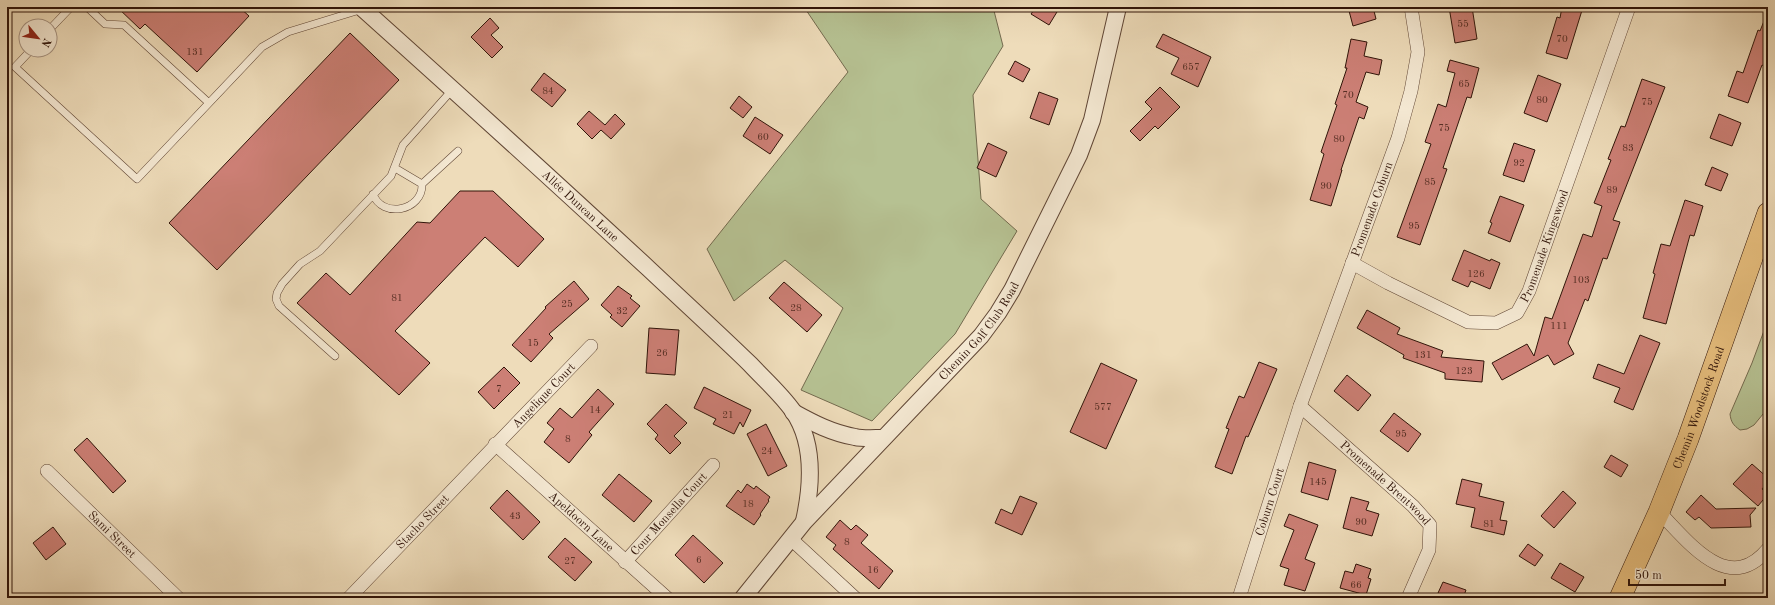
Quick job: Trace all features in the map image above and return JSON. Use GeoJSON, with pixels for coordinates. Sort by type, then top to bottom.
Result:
{"type":"FeatureCollection","features":[{"type":"Feature","properties":{"kind":"main road","name":"Chemin Woodstock Road"},"geometry":{"type":"LineString","coordinates":[[1620,598],[1659,512],[1688,439],[1768,213]]}},
{"type":"Feature","properties":{"kind":"street","name":"Chemin Golf Club Road"},"geometry":{"type":"LineString","coordinates":[[743,598],[804,522],[981,336],[998,313],[1012,290],[1079,155],[1092,120],[1118,7]]}},
{"type":"Feature","properties":{"kind":"street","name":"Promenade Coburn"},"geometry":{"type":"LineString","coordinates":[[1300,406],[1398,138],[1411,91],[1418,52],[1411,7]]}},
{"type":"Feature","properties":{"kind":"street","name":"Promenade Kingswood"},"geometry":{"type":"LineString","coordinates":[[1352,263],[1388,283],[1468,322],[1496,323],[1517,313],[1529,291],[1629,7]]}},
{"type":"Feature","properties":{"kind":"street","name":"Allée Duncan Lane"},"geometry":{"type":"LineString","coordinates":[[362,8],[453,89],[733,347],[793,412]]}},
{"type":"Feature","properties":{"kind":"street","name":"Angelique Court"},"geometry":{"type":"LineString","coordinates":[[495,444],[590,346]]}},
{"type":"Feature","properties":{"kind":"street","name":"Coburn Court"},"geometry":{"type":"LineString","coordinates":[[1240,598],[1300,406]]}},
{"type":"Feature","properties":{"kind":"street","name":"Promenade Brentwood"},"geometry":{"type":"LineString","coordinates":[[1300,406],[1413,506],[1430,525],[1429,550],[1408,598]]}},
{"type":"Feature","properties":{"kind":"street"},"geometry":{"type":"LineString","coordinates":[[793,412],[814,424],[834,432],[856,438],[883,438]]}},
{"type":"Feature","properties":{"kind":"street"},"geometry":{"type":"LineString","coordinates":[[793,412],[804,435],[809,455],[809,499],[804,522]]}},
{"type":"Feature","properties":{"kind":"street","name":"Apeldoorn Lane"},"geometry":{"type":"LineString","coordinates":[[495,444],[667,598]]}},
{"type":"Feature","properties":{"kind":"street","name":"Stacho Street"},"geometry":{"type":"LineString","coordinates":[[350,598],[495,444]]}},
{"type":"Feature","properties":{"kind":"street","name":"Cour Monsella Court"},"geometry":{"type":"LineString","coordinates":[[625,562],[713,465]]}},
{"type":"Feature","properties":{"kind":"street","name":"Sami Street"},"geometry":{"type":"LineString","coordinates":[[47,471],[178,598]]}},
{"type":"Feature","properties":{"kind":"street"},"geometry":{"type":"LineString","coordinates":[[1659,512],[1701,554],[1714,564],[1728,567],[1743,567],[1756,561],[1768,549]]}},
{"type":"Feature","properties":{"kind":"street"},"geometry":{"type":"LineString","coordinates":[[790,538],[855,598]]}},
{"type":"Feature","properties":{"kind":"lane"},"geometry":{"type":"LineString","coordinates":[[58,21],[71,7]]}},
{"type":"Feature","properties":{"kind":"lane"},"geometry":{"type":"LineString","coordinates":[[87,7],[105,24],[124,25],[208,103]]}},
{"type":"Feature","properties":{"kind":"lane"},"geometry":{"type":"LineString","coordinates":[[7,66],[15,67],[137,179],[262,47],[288,32],[362,8]]}},
{"type":"Feature","properties":{"kind":"lane"},"geometry":{"type":"LineString","coordinates":[[15,67],[23,58]]}},
{"type":"Feature","properties":{"kind":"lane"},"geometry":{"type":"LineString","coordinates":[[334,356],[279,306],[276,299],[277,293],[288,276],[300,264],[320,251],[391,176],[403,145],[453,89]]}},
{"type":"Feature","properties":{"kind":"lane"},"geometry":{"type":"LineString","coordinates":[[373,194],[376,201],[381,206],[390,209],[398,209],[409,206],[417,200],[422,192],[422,184],[458,151]]}},
{"type":"Feature","properties":{"kind":"lane"},"geometry":{"type":"LineString","coordinates":[[395,168],[422,184]]}},
{"type":"Feature","properties":{"kind":"green space"},"geometry":{"type":"Polygon","coordinates":[[[804,7],[993,7],[1003,46],[973,95],[981,199],[1017,231],[955,334],[872,421],[801,390],[843,308],[785,260],[734,301],[707,249],[848,72],[804,7]]]}},
{"type":"Feature","properties":{"kind":"green space"},"geometry":{"type":"Polygon","coordinates":[[[1768,320],[1768,408],[1754,425],[1747,429],[1740,430],[1733,423],[1730,414],[1752,363],[1768,320]]]}},
{"type":"Feature","properties":{"kind":"building"},"geometry":{"type":"Polygon","coordinates":[[[117,7],[239,7],[249,16],[197,72],[145,24],[140,29],[117,7]]]}},
{"type":"Feature","properties":{"kind":"building"},"geometry":{"type":"Polygon","coordinates":[[[1036,7],[1060,7],[1049,25],[1031,14],[1036,7]]]}},
{"type":"Feature","properties":{"kind":"building"},"geometry":{"type":"Polygon","coordinates":[[[1348,7],[1373,7],[1376,19],[1353,26],[1348,7]]]}},
{"type":"Feature","properties":{"kind":"building"},"geometry":{"type":"Polygon","coordinates":[[[1449,7],[1472,7],[1477,39],[1455,43],[1449,7]]]}},
{"type":"Feature","properties":{"kind":"building"},"geometry":{"type":"Polygon","coordinates":[[[1562,7],[1583,7],[1567,59],[1546,53],[1557,17],[1560,18],[1562,7]]]}},
{"type":"Feature","properties":{"kind":"building"},"geometry":{"type":"Polygon","coordinates":[[[1768,11],[1768,61],[1766,67],[1762,65],[1748,103],[1728,96],[1737,71],[1743,73],[1758,30],[1760,31],[1768,11]]]}},
{"type":"Feature","properties":{"kind":"building"},"geometry":{"type":"Polygon","coordinates":[[[490,18],[499,28],[491,35],[503,47],[492,58],[471,37],[490,18]]]}},
{"type":"Feature","properties":{"kind":"building"},"geometry":{"type":"Polygon","coordinates":[[[350,33],[399,80],[217,270],[169,223],[350,33]]]}},
{"type":"Feature","properties":{"kind":"building"},"geometry":{"type":"Polygon","coordinates":[[[1163,34],[1211,57],[1198,87],[1171,74],[1179,58],[1156,47],[1163,34]]]}},
{"type":"Feature","properties":{"kind":"building"},"geometry":{"type":"Polygon","coordinates":[[[1351,39],[1367,42],[1364,56],[1382,60],[1379,75],[1366,72],[1356,102],[1368,107],[1364,119],[1359,117],[1341,170],[1331,206],[1310,200],[1324,154],[1321,152],[1337,105],[1335,104],[1347,68],[1345,68],[1351,39]]]}},
{"type":"Feature","properties":{"kind":"building"},"geometry":{"type":"Polygon","coordinates":[[[1450,60],[1479,68],[1471,98],[1467,97],[1443,168],[1447,169],[1420,245],[1397,237],[1431,144],[1425,142],[1438,104],[1446,107],[1455,73],[1447,71],[1450,60]]]}},
{"type":"Feature","properties":{"kind":"building"},"geometry":{"type":"Polygon","coordinates":[[[1015,61],[1030,69],[1023,82],[1008,74],[1015,61]]]}},
{"type":"Feature","properties":{"kind":"building"},"geometry":{"type":"Polygon","coordinates":[[[544,73],[566,90],[552,107],[531,90],[544,73]]]}},
{"type":"Feature","properties":{"kind":"building"},"geometry":{"type":"Polygon","coordinates":[[[1538,75],[1561,84],[1547,122],[1524,113],[1538,75]]]}},
{"type":"Feature","properties":{"kind":"building"},"geometry":{"type":"Polygon","coordinates":[[[1642,79],[1665,87],[1613,220],[1620,222],[1607,259],[1603,258],[1588,301],[1585,299],[1568,343],[1574,354],[1554,365],[1548,355],[1502,380],[1492,363],[1527,344],[1534,356],[1545,317],[1552,319],[1583,234],[1592,237],[1602,206],[1594,203],[1611,160],[1608,159],[1621,126],[1625,127],[1642,79]]]}},
{"type":"Feature","properties":{"kind":"building"},"geometry":{"type":"Polygon","coordinates":[[[1160,87],[1180,107],[1158,129],[1155,126],[1140,141],[1130,131],[1152,109],[1145,102],[1160,87]]]}},
{"type":"Feature","properties":{"kind":"building"},"geometry":{"type":"Polygon","coordinates":[[[1039,92],[1058,99],[1049,125],[1030,118],[1039,92]]]}},
{"type":"Feature","properties":{"kind":"building"},"geometry":{"type":"Polygon","coordinates":[[[739,96],[752,107],[743,118],[730,108],[739,96]]]}},
{"type":"Feature","properties":{"kind":"building"},"geometry":{"type":"Polygon","coordinates":[[[589,111],[605,125],[615,114],[625,124],[611,139],[601,130],[592,139],[577,124],[589,111]]]}},
{"type":"Feature","properties":{"kind":"building"},"geometry":{"type":"Polygon","coordinates":[[[1719,114],[1741,123],[1732,146],[1710,138],[1719,114]]]}},
{"type":"Feature","properties":{"kind":"building"},"geometry":{"type":"Polygon","coordinates":[[[755,117],[783,135],[770,154],[743,136],[755,117]]]}},
{"type":"Feature","properties":{"kind":"building"},"geometry":{"type":"Polygon","coordinates":[[[988,143],[1007,152],[996,177],[977,168],[988,143]]]}},
{"type":"Feature","properties":{"kind":"building"},"geometry":{"type":"Polygon","coordinates":[[[1514,143],[1535,150],[1524,182],[1503,175],[1514,143]]]}},
{"type":"Feature","properties":{"kind":"building"},"geometry":{"type":"Polygon","coordinates":[[[1712,167],[1728,174],[1721,191],[1705,185],[1712,167]]]}},
{"type":"Feature","properties":{"kind":"building"},"geometry":{"type":"Polygon","coordinates":[[[460,191],[493,191],[544,239],[518,267],[485,237],[395,331],[430,363],[399,395],[297,303],[326,273],[350,295],[417,222],[430,223],[460,191]]]}},
{"type":"Feature","properties":{"kind":"building"},"geometry":{"type":"Polygon","coordinates":[[[1500,196],[1524,205],[1510,242],[1488,233],[1492,223],[1490,222],[1500,196]]]}},
{"type":"Feature","properties":{"kind":"building"},"geometry":{"type":"Polygon","coordinates":[[[1685,200],[1703,206],[1694,236],[1690,235],[1666,324],[1643,318],[1655,274],[1653,273],[1661,244],[1670,246],[1685,200]]]}},
{"type":"Feature","properties":{"kind":"building"},"geometry":{"type":"Polygon","coordinates":[[[1464,250],[1490,261],[1491,259],[1500,263],[1490,289],[1471,281],[1468,287],[1452,280],[1464,250]]]}},
{"type":"Feature","properties":{"kind":"building"},"geometry":{"type":"Polygon","coordinates":[[[574,281],[589,299],[549,334],[553,338],[531,362],[512,345],[546,308],[545,307],[574,281]]]}},
{"type":"Feature","properties":{"kind":"building"},"geometry":{"type":"Polygon","coordinates":[[[784,282],[822,315],[807,332],[769,298],[784,282]]]}},
{"type":"Feature","properties":{"kind":"building"},"geometry":{"type":"Polygon","coordinates":[[[618,286],[632,296],[630,298],[640,306],[622,327],[610,317],[612,315],[601,305],[618,286]]]}},
{"type":"Feature","properties":{"kind":"building"},"geometry":{"type":"Polygon","coordinates":[[[1367,310],[1400,328],[1397,334],[1443,351],[1441,357],[1484,361],[1482,382],[1445,379],[1445,373],[1403,358],[1404,355],[1357,328],[1367,310]]]}},
{"type":"Feature","properties":{"kind":"building"},"geometry":{"type":"Polygon","coordinates":[[[649,328],[679,330],[675,375],[646,373],[649,328]]]}},
{"type":"Feature","properties":{"kind":"building"},"geometry":{"type":"Polygon","coordinates":[[[1640,335],[1660,343],[1633,410],[1614,402],[1620,388],[1593,378],[1598,364],[1624,374],[1640,335]]]}},
{"type":"Feature","properties":{"kind":"building"},"geometry":{"type":"Polygon","coordinates":[[[1259,362],[1277,369],[1248,437],[1246,436],[1232,474],[1215,467],[1229,429],[1226,428],[1239,396],[1244,398],[1259,362]]]}},
{"type":"Feature","properties":{"kind":"building"},"geometry":{"type":"Polygon","coordinates":[[[1101,363],[1137,380],[1106,449],[1070,432],[1101,363]]]}},
{"type":"Feature","properties":{"kind":"building"},"geometry":{"type":"Polygon","coordinates":[[[504,367],[520,383],[494,409],[478,392],[504,367]]]}},
{"type":"Feature","properties":{"kind":"building"},"geometry":{"type":"Polygon","coordinates":[[[1347,375],[1371,395],[1358,411],[1334,391],[1347,375]]]}},
{"type":"Feature","properties":{"kind":"building"},"geometry":{"type":"Polygon","coordinates":[[[704,387],[751,410],[743,427],[740,422],[734,434],[713,424],[716,419],[694,408],[704,387]]]}},
{"type":"Feature","properties":{"kind":"building"},"geometry":{"type":"Polygon","coordinates":[[[598,389],[614,404],[589,432],[592,435],[569,463],[544,442],[554,429],[547,423],[560,408],[572,418],[598,389]]]}},
{"type":"Feature","properties":{"kind":"building"},"geometry":{"type":"Polygon","coordinates":[[[666,404],[687,423],[674,436],[681,443],[670,454],[655,439],[658,435],[647,424],[666,404]]]}},
{"type":"Feature","properties":{"kind":"building"},"geometry":{"type":"Polygon","coordinates":[[[1394,413],[1421,434],[1408,452],[1380,431],[1394,413]]]}},
{"type":"Feature","properties":{"kind":"building"},"geometry":{"type":"Polygon","coordinates":[[[766,424],[787,466],[768,476],[747,434],[766,424]]]}},
{"type":"Feature","properties":{"kind":"building"},"geometry":{"type":"Polygon","coordinates":[[[87,438],[126,481],[113,493],[74,450],[87,438]]]}},
{"type":"Feature","properties":{"kind":"building"},"geometry":{"type":"Polygon","coordinates":[[[1611,455],[1628,465],[1621,477],[1604,467],[1611,455]]]}},
{"type":"Feature","properties":{"kind":"building"},"geometry":{"type":"Polygon","coordinates":[[[1309,462],[1336,470],[1328,500],[1301,492],[1309,462]]]}},
{"type":"Feature","properties":{"kind":"building"},"geometry":{"type":"Polygon","coordinates":[[[1752,464],[1768,478],[1768,482],[1762,489],[1768,494],[1758,506],[1733,484],[1752,464]]]}},
{"type":"Feature","properties":{"kind":"building"},"geometry":{"type":"Polygon","coordinates":[[[619,474],[652,501],[634,522],[602,495],[619,474]]]}},
{"type":"Feature","properties":{"kind":"building"},"geometry":{"type":"Polygon","coordinates":[[[1462,479],[1482,484],[1479,496],[1504,502],[1500,520],[1507,521],[1504,535],[1471,527],[1475,508],[1456,504],[1462,479]]]}},
{"type":"Feature","properties":{"kind":"building"},"geometry":{"type":"Polygon","coordinates":[[[747,484],[754,489],[756,486],[770,497],[754,525],[726,506],[738,490],[741,493],[747,484]]]}},
{"type":"Feature","properties":{"kind":"building"},"geometry":{"type":"Polygon","coordinates":[[[507,490],[540,522],[523,540],[490,508],[507,490]]]}},
{"type":"Feature","properties":{"kind":"building"},"geometry":{"type":"Polygon","coordinates":[[[1563,491],[1576,503],[1554,528],[1541,516],[1563,491]]]}},
{"type":"Feature","properties":{"kind":"building"},"geometry":{"type":"Polygon","coordinates":[[[1701,495],[1716,509],[1756,508],[1750,515],[1751,527],[1711,528],[1699,517],[1695,520],[1686,512],[1701,495]]]}},
{"type":"Feature","properties":{"kind":"building"},"geometry":{"type":"Polygon","coordinates":[[[1020,496],[1037,503],[1022,535],[995,523],[1001,509],[1012,514],[1020,496]]]}},
{"type":"Feature","properties":{"kind":"building"},"geometry":{"type":"Polygon","coordinates":[[[1351,497],[1369,502],[1366,510],[1379,514],[1372,536],[1343,528],[1351,497]]]}},
{"type":"Feature","properties":{"kind":"building"},"geometry":{"type":"Polygon","coordinates":[[[1289,514],[1318,525],[1305,559],[1315,563],[1305,591],[1284,585],[1289,569],[1280,566],[1294,530],[1284,526],[1289,514]]]}},
{"type":"Feature","properties":{"kind":"building"},"geometry":{"type":"Polygon","coordinates":[[[840,520],[851,530],[856,525],[868,535],[861,543],[893,571],[879,589],[833,549],[836,545],[826,537],[840,520]]]}},
{"type":"Feature","properties":{"kind":"building"},"geometry":{"type":"Polygon","coordinates":[[[53,527],[66,544],[46,560],[33,543],[53,527]]]}},
{"type":"Feature","properties":{"kind":"building"},"geometry":{"type":"Polygon","coordinates":[[[693,535],[723,563],[704,583],[675,555],[693,535]]]}},
{"type":"Feature","properties":{"kind":"building"},"geometry":{"type":"Polygon","coordinates":[[[565,538],[592,562],[575,581],[548,557],[565,538]]]}},
{"type":"Feature","properties":{"kind":"building"},"geometry":{"type":"Polygon","coordinates":[[[1528,544],[1543,555],[1535,566],[1519,556],[1528,544]]]}},
{"type":"Feature","properties":{"kind":"building"},"geometry":{"type":"Polygon","coordinates":[[[1560,563],[1584,577],[1575,592],[1551,578],[1560,563]]]}},
{"type":"Feature","properties":{"kind":"building"},"geometry":{"type":"Polygon","coordinates":[[[1356,564],[1371,569],[1368,578],[1371,579],[1366,595],[1340,588],[1345,571],[1353,573],[1356,564]]]}},
{"type":"Feature","properties":{"kind":"building"},"geometry":{"type":"Polygon","coordinates":[[[1443,582],[1466,590],[1463,598],[1444,598],[1445,596],[1438,593],[1443,582]]]}}]}
